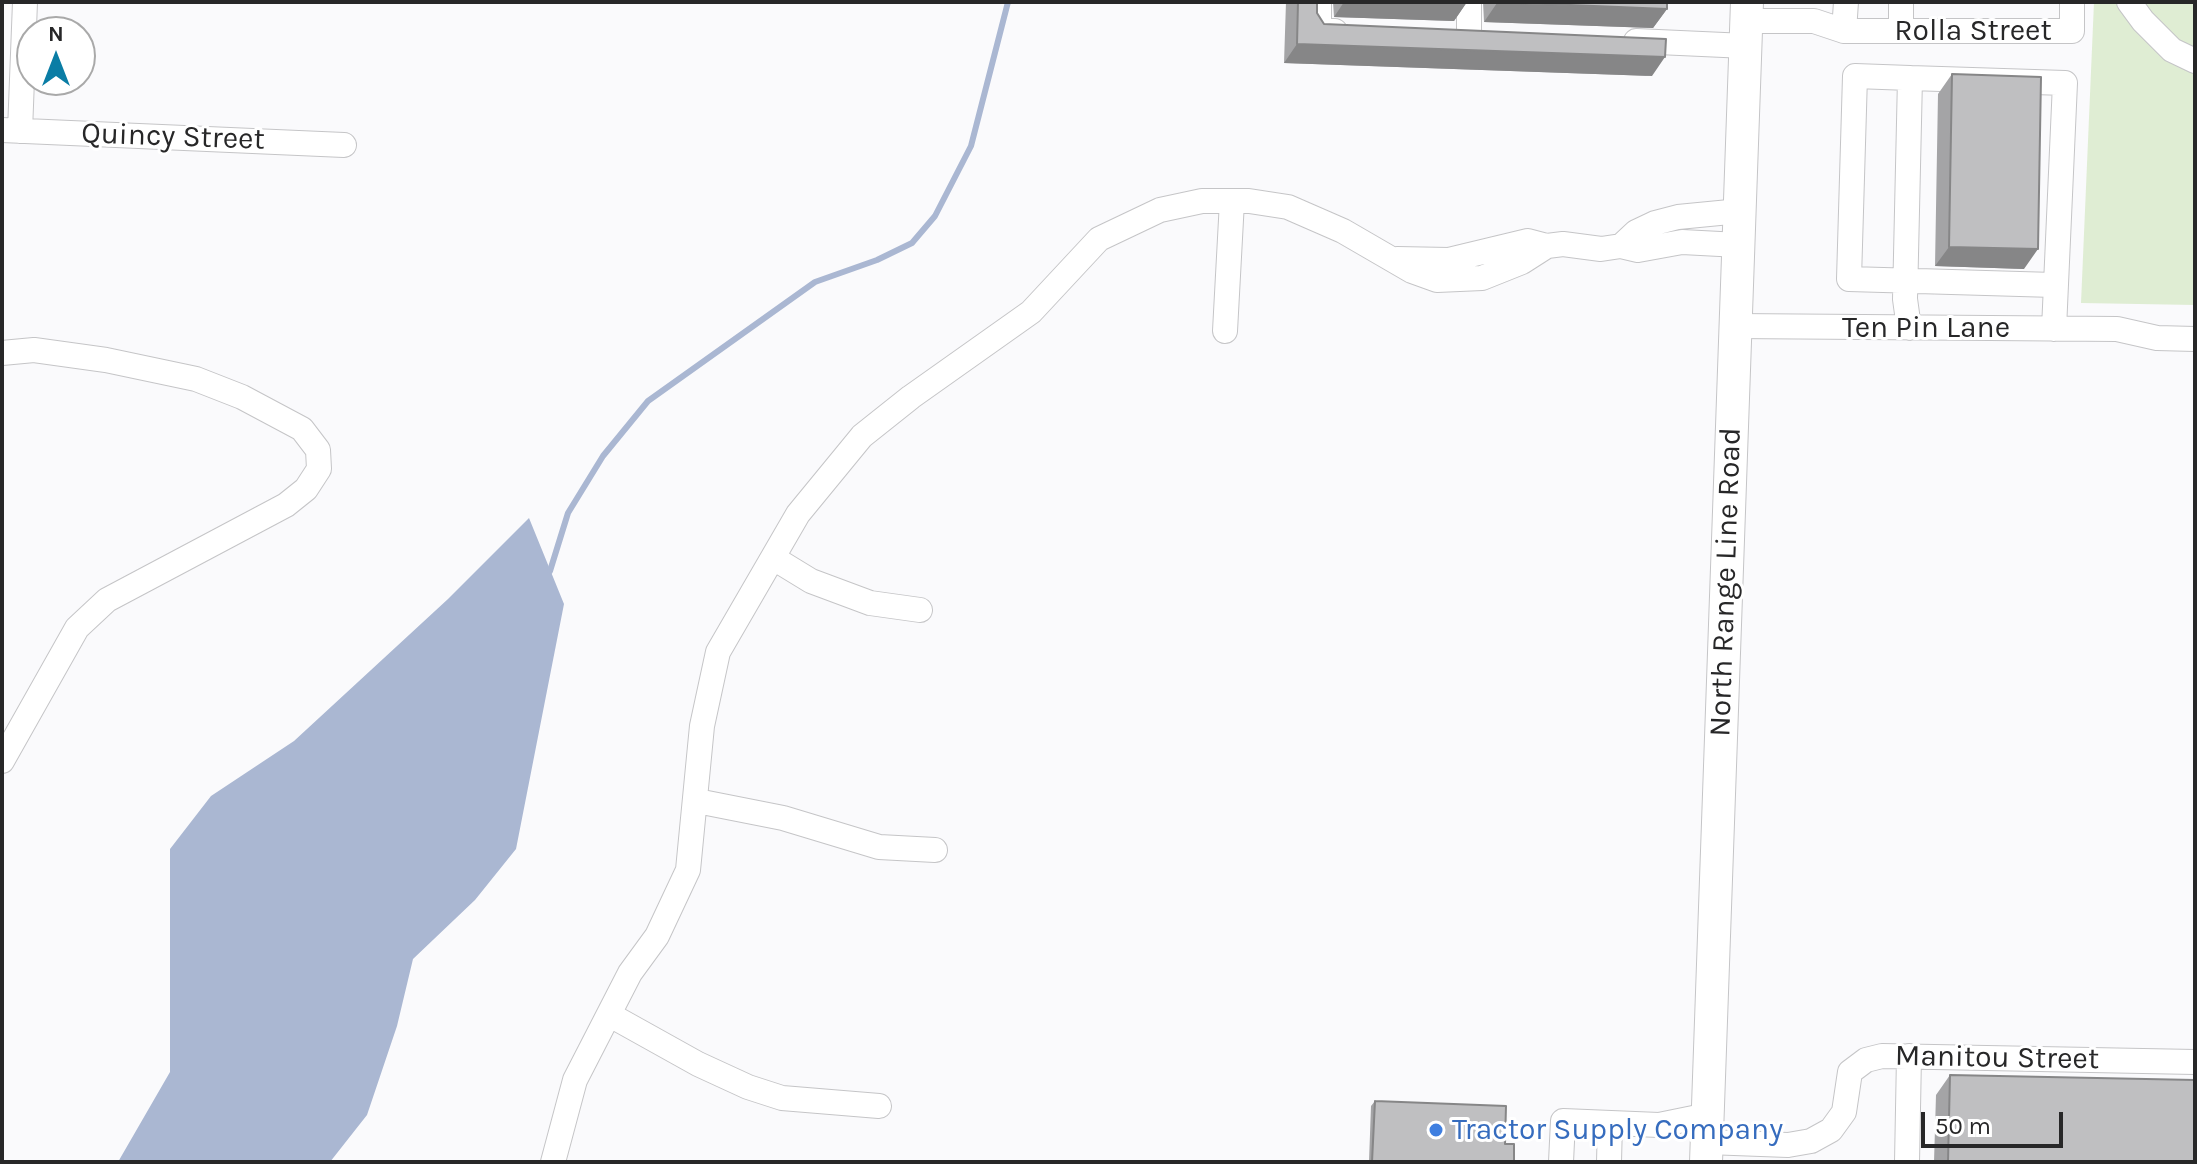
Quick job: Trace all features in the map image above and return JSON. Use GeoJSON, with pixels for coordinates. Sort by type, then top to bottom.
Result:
{"type":"FeatureCollection","features":[{"type":"Feature","properties":{"kind":"main road","name":"North Range Line Road"},"geometry":{"type":"LineString","coordinates":[[1707,1140],[1746,23]]}},
{"type":"Feature","properties":{"kind":"street"},"geometry":{"type":"LineString","coordinates":[[11,130],[25,2]]}},
{"type":"Feature","properties":{"kind":"street"},"geometry":{"type":"LineString","coordinates":[[1319,2],[1319,31],[1364,32]]}},
{"type":"Feature","properties":{"kind":"street"},"geometry":{"type":"LineString","coordinates":[[1469,2],[1469,36]]}},
{"type":"Feature","properties":{"kind":"street"},"geometry":{"type":"LineString","coordinates":[[1844,31],[1846,2]]}},
{"type":"Feature","properties":{"kind":"street"},"geometry":{"type":"LineString","coordinates":[[1901,2],[1901,31]]}},
{"type":"Feature","properties":{"kind":"street","name":"Rolla Street"},"geometry":{"type":"LineString","coordinates":[[1609,40],[1746,23],[1814,21],[1844,31],[2072,31],[2072,2]]}},
{"type":"Feature","properties":{"kind":"street"},"geometry":{"type":"LineString","coordinates":[[2129,2],[2172,50],[2195,61]]}},
{"type":"Feature","properties":{"kind":"street"},"geometry":{"type":"LineString","coordinates":[[1439,35],[1500,37]]}},
{"type":"Feature","properties":{"kind":"street"},"geometry":{"type":"LineString","coordinates":[[2054,285],[1849,279],[1855,76],[2065,83],[2054,329]]}},
{"type":"Feature","properties":{"kind":"street"},"geometry":{"type":"LineString","coordinates":[[1909,328],[1905,282],[1910,78]]}},
{"type":"Feature","properties":{"kind":"street","name":"Quincy Street"},"geometry":{"type":"LineString","coordinates":[[11,130],[344,145]]}},
{"type":"Feature","properties":{"kind":"street"},"geometry":{"type":"LineString","coordinates":[[553,1162],[575,1080],[630,973],[657,936],[688,870],[702,726],[718,652],[775,559],[798,514],[862,436],[1031,312],[1099,239],[1160,210],[1202,201],[1232,201],[1288,207],[1395,259],[1412,271],[1437,280],[1460,280],[1500,272],[1547,246],[1563,244],[1601,249],[1621,246],[1638,250],[1682,242],[1739,245]]}},
{"type":"Feature","properties":{"kind":"street"},"geometry":{"type":"LineString","coordinates":[[1225,331],[1232,201]]}},
{"type":"Feature","properties":{"kind":"street"},"geometry":{"type":"LineString","coordinates":[[1621,246],[1636,232],[1655,223],[1678,217],[1740,211]]}},
{"type":"Feature","properties":{"kind":"street","name":"Ten Pin Lane"},"geometry":{"type":"LineString","coordinates":[[1735,326],[2117,329],[2157,338],[2195,339]]}},
{"type":"Feature","properties":{"kind":"street"},"geometry":{"type":"LineString","coordinates":[[2,353],[34,350],[196,379],[242,397],[302,429],[318,450],[319,469],[306,489],[286,505],[121,592],[77,628],[2,761]]}},
{"type":"Feature","properties":{"kind":"street"},"geometry":{"type":"LineString","coordinates":[[775,559],[811,581],[870,603],[920,610]]}},
{"type":"Feature","properties":{"kind":"street"},"geometry":{"type":"LineString","coordinates":[[697,801],[783,818],[879,847],[935,850]]}},
{"type":"Feature","properties":{"kind":"street"},"geometry":{"type":"LineString","coordinates":[[610,1015],[698,1064],[782,1098],[879,1106]]}},
{"type":"Feature","properties":{"kind":"street"},"geometry":{"type":"LineString","coordinates":[[1907,1162],[1909,1056]]}},
{"type":"Feature","properties":{"kind":"street","name":"Manitou Street"},"geometry":{"type":"LineString","coordinates":[[1561,1162],[1563,1121],[1659,1125],[1707,1140],[1788,1145],[1811,1141],[1831,1130],[1844,1112],[1850,1072],[1866,1060],[1909,1056],[2195,1062]]}},
{"type":"Feature","properties":{"kind":"street"},"geometry":{"type":"LineString","coordinates":[[1609,1162],[1610,1123]]}},
{"type":"Feature","properties":{"kind":"green space"},"geometry":{"type":"Polygon","coordinates":[[[2094,2],[2195,2],[2195,305],[2081,303],[2094,2]]]}},
{"type":"Feature","properties":{"kind":"water"},"geometry":{"type":"Polygon","coordinates":[[[529,518],[564,604],[516,849],[475,900],[413,959],[397,1026],[367,1115],[330,1162],[118,1162],[170,1072],[170,849],[211,796],[294,741],[448,599],[529,518]]]}},
{"type":"Feature","properties":{"kind":"building"},"geometry":{"type":"Polygon","coordinates":[[[1298,2],[1317,2],[1317,13],[1324,24],[1666,39],[1665,57],[1297,44],[1298,2]]]}},
{"type":"Feature","properties":{"kind":"building"},"geometry":{"type":"Polygon","coordinates":[[[1497,2],[1667,2],[1667,9],[1497,2]]]}},
{"type":"Feature","properties":{"kind":"building"},"geometry":{"type":"Polygon","coordinates":[[[1952,74],[2041,77],[2038,249],[1949,247],[1952,74]]]}},
{"type":"Feature","properties":{"kind":"building"},"geometry":{"type":"Polygon","coordinates":[[[1950,1075],[2195,1080],[2195,1162],[1948,1162],[1950,1075]]]}},
{"type":"Feature","properties":{"kind":"building","name":"Tractor Supply Company"},"geometry":{"type":"Polygon","coordinates":[[[1375,1101],[1506,1106],[1505,1144],[1514,1144],[1514,1162],[1372,1162],[1375,1101]]]}},
{"type":"Feature","properties":{"kind":"waterway"},"geometry":{"type":"LineString","coordinates":[[550,571],[568,513],[603,456],[648,401],[815,282],[877,260],[912,243],[935,216],[971,146],[1008,2]]}},
{"type":"Feature","properties":{"kind":"place","name":"Tractor Supply Company"},"geometry":{"type":"Point","coordinates":[1436,1130]}}]}
